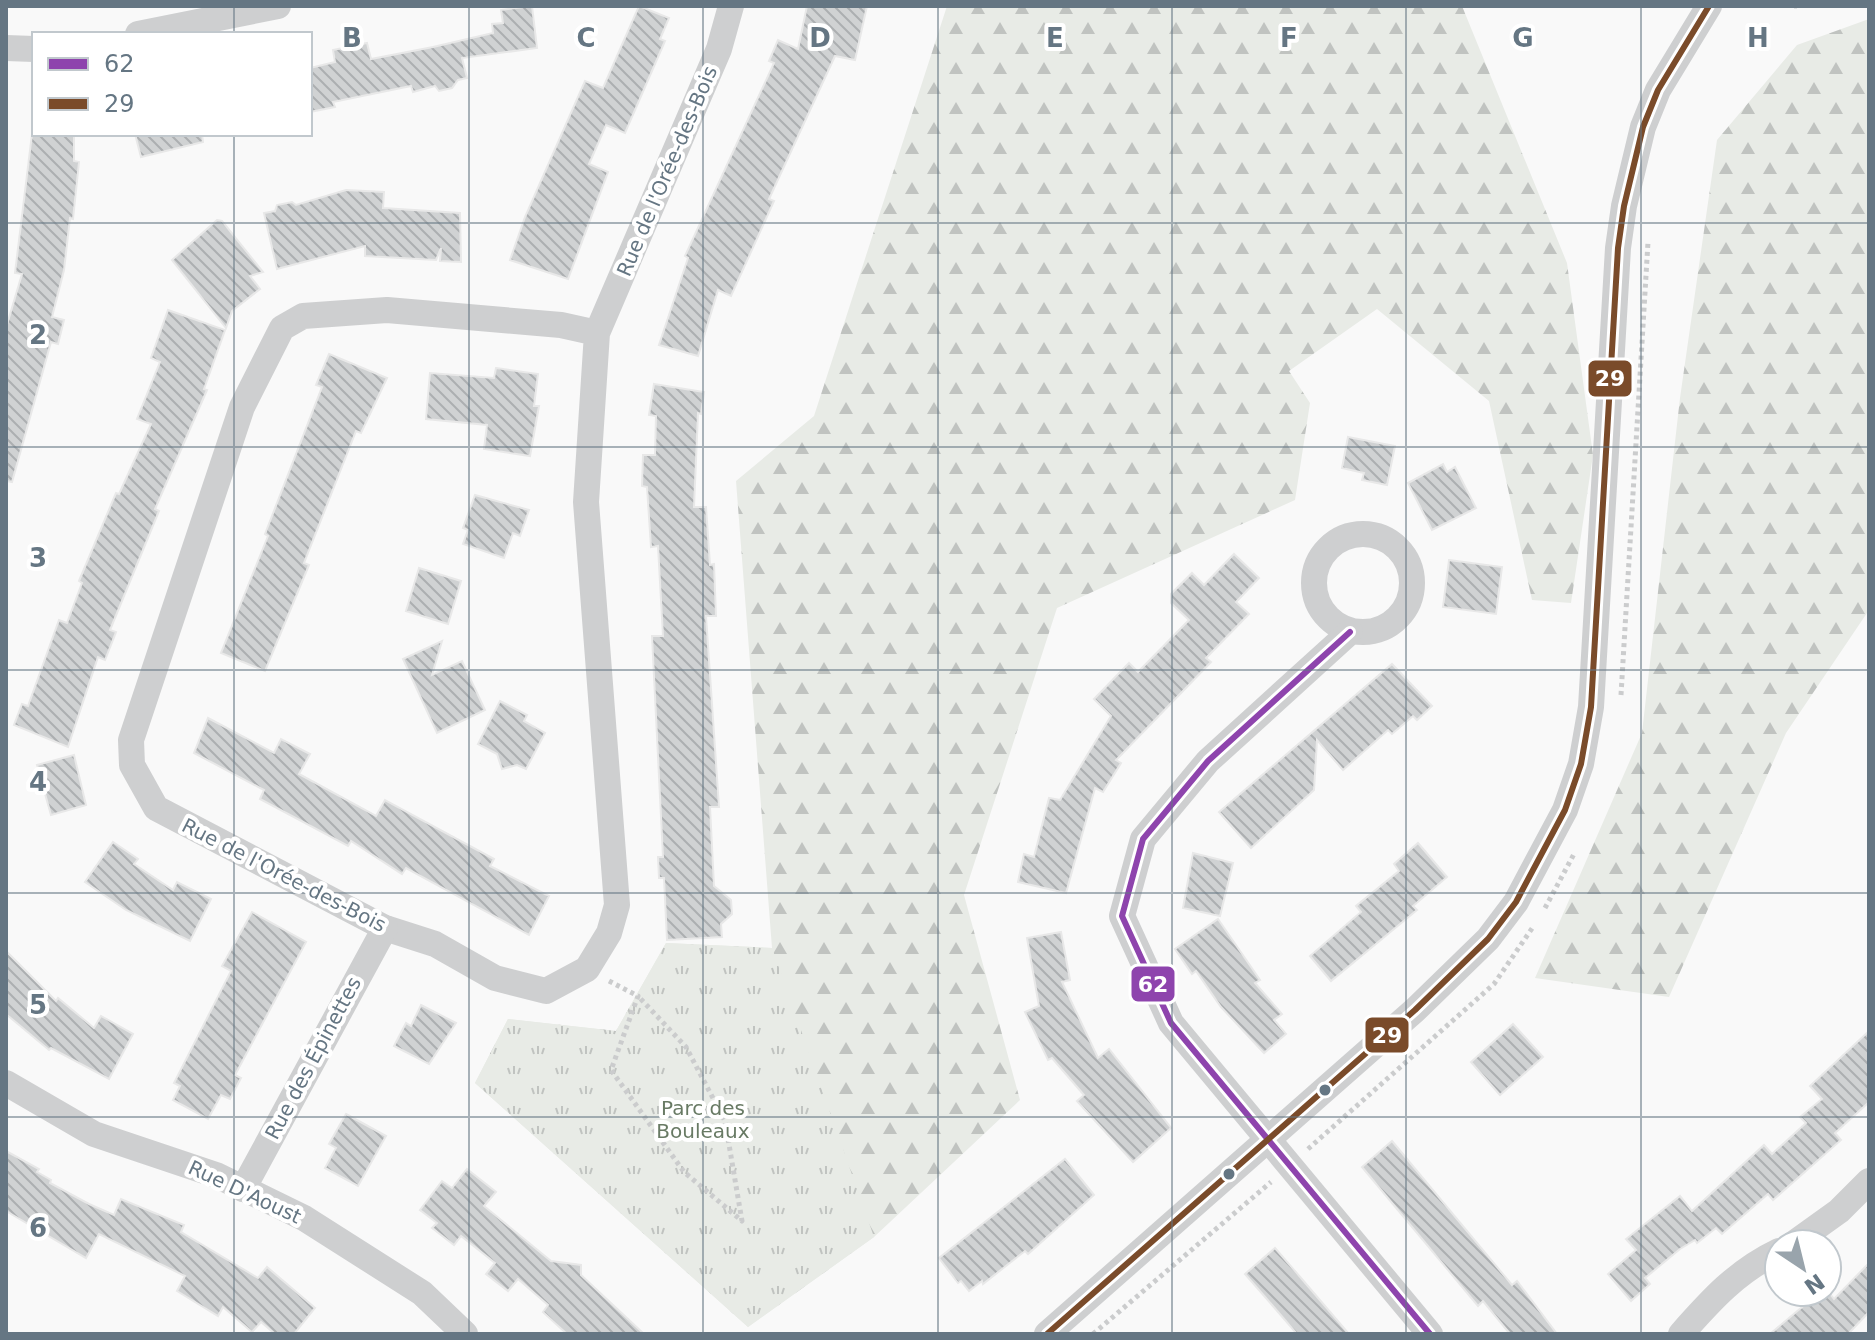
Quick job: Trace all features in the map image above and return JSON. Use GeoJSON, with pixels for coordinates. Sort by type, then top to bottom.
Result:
{"type":"FeatureCollection","features":[{"type":"Feature","properties":{"kind":"street"},"geometry":{"type":"LineString","coordinates":[[141,32],[164,17],[278,6]]}},
{"type":"Feature","properties":{"kind":"street","name":"Rue de l'Orée-des-Bois"},"geometry":{"type":"LineString","coordinates":[[597,333],[561,325],[387,310],[303,316],[282,328],[242,407],[131,740],[132,765],[156,808],[385,928],[435,944],[495,978],[546,991],[587,969],[609,933],[617,905],[586,502],[597,333],[719,49],[731,6]]}},
{"type":"Feature","properties":{"kind":"street"},"geometry":{"type":"LineString","coordinates":[[1047,1334],[1415,1010],[1488,939],[1516,902],[1565,810],[1581,764],[1595,663],[1603,478],[1618,248],[1624,206],[1639,140],[1658,90],[1709,6]]}},
{"type":"Feature","properties":{"kind":"street"},"geometry":{"type":"LineString","coordinates":[[6,48],[32,49]]}},
{"type":"Feature","properties":{"kind":"street"},"geometry":{"type":"LineString","coordinates":[[1350,632],[1208,761],[1143,839],[1122,916],[1171,1023],[1430,1334]]}},
{"type":"Feature","properties":{"kind":"street","name":"Rue des Épinettes"},"geometry":{"type":"LineString","coordinates":[[243,1189],[385,928]]}},
{"type":"Feature","properties":{"kind":"street","name":"Rue D'Aoust"},"geometry":{"type":"LineString","coordinates":[[6,1083],[94,1134],[216,1175],[304,1218],[422,1293],[465,1334]]}},
{"type":"Feature","properties":{"kind":"street"},"geometry":{"type":"LineString","coordinates":[[1815,1228],[1839,1211],[1869,1181]]}},
{"type":"Feature","properties":{"kind":"street"},"geometry":{"type":"LineString","coordinates":[[1681,1334],[1723,1286],[1763,1259]]}},
{"type":"Feature","properties":{"kind":"path"},"geometry":{"type":"LineString","coordinates":[[1620,700],[1648,231]]}},
{"type":"Feature","properties":{"kind":"path"},"geometry":{"type":"LineString","coordinates":[[1093,1334],[1288,1167],[1494,984],[1548,905],[1576,851]]}},
{"type":"Feature","properties":{"kind":"path"},"geometry":{"type":"LineString","coordinates":[[587,969],[638,996],[686,1047],[725,1121],[742,1221],[684,1172],[611,1070],[638,996]]}},
{"type":"Feature","properties":{"kind":"green space"},"geometry":{"type":"Polygon","coordinates":[[[947,6],[1462,6],[1567,263],[1593,455],[1571,603],[1532,600],[1489,401],[1377,309],[1289,371],[1310,403],[1295,500],[1057,608],[964,895],[1020,1100],[874,1237],[748,1327],[475,1083],[508,1019],[616,1031],[666,943],[772,948],[736,481],[814,416],[947,6]]]}},
{"type":"Feature","properties":{"kind":"green space"},"geometry":{"type":"Polygon","coordinates":[[[1869,19],[1869,610],[1786,733],[1669,997],[1535,978],[1642,733],[1680,398],[1717,140],[1797,45],[1869,19]]]}},
{"type":"Feature","properties":{"kind":"green space","name":"Parc des Bouleaux"},"geometry":{"type":"Polygon","coordinates":[[[666,943],[772,948],[874,1237],[748,1327],[475,1083],[508,1019],[616,1031],[666,943]]]}},
{"type":"Feature","properties":{"kind":"building"},"geometry":{"type":"Polygon","coordinates":[[[532,6],[537,48],[462,58],[467,78],[458,80],[452,88],[439,91],[435,86],[413,92],[411,86],[333,102],[335,107],[312,112],[312,68],[335,62],[333,50],[367,43],[371,59],[493,33],[492,24],[503,23],[501,10],[532,6]]]}},
{"type":"Feature","properties":{"kind":"building"},"geometry":{"type":"Polygon","coordinates":[[[639,6],[669,18],[660,39],[665,41],[625,133],[606,125],[589,164],[608,172],[568,279],[510,260],[525,217],[585,81],[603,88],[639,6]]]}},
{"type":"Feature","properties":{"kind":"building"},"geometry":{"type":"Polygon","coordinates":[[[807,6],[867,6],[855,60],[835,56],[769,199],[774,201],[731,296],[718,290],[698,356],[659,345],[688,258],[685,256],[774,63],[769,61],[778,40],[798,49],[807,6]]]}},
{"type":"Feature","properties":{"kind":"building"},"geometry":{"type":"Polygon","coordinates":[[[32,134],[74,136],[74,161],[79,162],[73,219],[70,218],[64,270],[52,317],[64,320],[58,344],[51,342],[12,482],[6,481],[6,328],[22,274],[15,273],[32,134]]]}},
{"type":"Feature","properties":{"kind":"building"},"geometry":{"type":"Polygon","coordinates":[[[136,136],[202,136],[203,142],[141,157],[136,136]]]}},
{"type":"Feature","properties":{"kind":"building"},"geometry":{"type":"Polygon","coordinates":[[[346,190],[384,192],[383,208],[460,213],[461,262],[440,261],[441,248],[436,260],[365,256],[365,246],[277,269],[264,213],[275,211],[277,205],[292,202],[296,205],[346,190]]]}},
{"type":"Feature","properties":{"kind":"building"},"geometry":{"type":"Polygon","coordinates":[[[217,220],[222,221],[263,272],[250,276],[260,289],[232,311],[226,328],[172,260],[217,220]]]}},
{"type":"Feature","properties":{"kind":"building"},"geometry":{"type":"Polygon","coordinates":[[[168,310],[225,330],[204,389],[207,390],[155,509],[159,511],[110,630],[116,632],[105,660],[98,657],[68,747],[14,725],[22,704],[28,706],[59,620],[67,623],[82,583],[79,581],[116,493],[119,494],[151,424],[137,419],[160,362],[151,358],[168,310]]]}},
{"type":"Feature","properties":{"kind":"building"},"geometry":{"type":"Polygon","coordinates":[[[329,354],[387,378],[361,433],[356,431],[304,563],[309,565],[265,671],[221,653],[268,536],[265,534],[322,387],[316,385],[329,354]]]}},
{"type":"Feature","properties":{"kind":"building"},"geometry":{"type":"Polygon","coordinates":[[[496,368],[538,374],[534,406],[539,406],[530,456],[484,449],[487,425],[426,419],[430,373],[494,378],[496,368]]]}},
{"type":"Feature","properties":{"kind":"building"},"geometry":{"type":"Polygon","coordinates":[[[654,384],[704,392],[701,414],[698,413],[694,507],[706,507],[710,565],[714,564],[716,616],[706,616],[719,807],[710,807],[714,886],[731,900],[732,914],[721,924],[722,937],[667,940],[664,878],[659,878],[658,857],[663,857],[652,636],[663,636],[658,546],[651,547],[647,487],[642,486],[643,455],[655,455],[656,416],[649,415],[654,384]]]}},
{"type":"Feature","properties":{"kind":"building"},"geometry":{"type":"Polygon","coordinates":[[[1348,437],[1395,446],[1387,485],[1362,480],[1364,473],[1342,468],[1348,437]]]}},
{"type":"Feature","properties":{"kind":"building"},"geometry":{"type":"Polygon","coordinates":[[[1443,464],[1447,472],[1455,467],[1476,508],[1432,530],[1408,483],[1443,464]]]}},
{"type":"Feature","properties":{"kind":"building"},"geometry":{"type":"Polygon","coordinates":[[[475,495],[529,510],[520,536],[513,533],[504,558],[463,544],[468,530],[463,528],[475,495]]]}},
{"type":"Feature","properties":{"kind":"building"},"geometry":{"type":"Polygon","coordinates":[[[1234,554],[1259,578],[1236,602],[1249,614],[1206,658],[1211,662],[1116,760],[1121,763],[1103,792],[1095,788],[1066,893],[1018,882],[1024,854],[1034,857],[1049,798],[1060,800],[1111,716],[1094,699],[1129,663],[1138,672],[1189,620],[1171,603],[1171,594],[1192,573],[1204,585],[1234,554]]]}},
{"type":"Feature","properties":{"kind":"building"},"geometry":{"type":"Polygon","coordinates":[[[1449,560],[1502,567],[1496,614],[1443,607],[1449,560]]]}},
{"type":"Feature","properties":{"kind":"building"},"geometry":{"type":"Polygon","coordinates":[[[419,568],[461,581],[448,624],[406,611],[419,568]]]}},
{"type":"Feature","properties":{"kind":"building"},"geometry":{"type":"Polygon","coordinates":[[[442,641],[432,675],[462,661],[485,710],[437,733],[403,659],[442,641]]]}},
{"type":"Feature","properties":{"kind":"building"},"geometry":{"type":"Polygon","coordinates":[[[1392,664],[1432,706],[1417,720],[1413,716],[1392,734],[1388,730],[1343,770],[1317,740],[1314,790],[1251,848],[1219,812],[1392,664]]]}},
{"type":"Feature","properties":{"kind":"building"},"geometry":{"type":"Polygon","coordinates":[[[500,701],[527,715],[524,721],[545,733],[526,769],[517,765],[502,769],[497,754],[478,744],[500,701]]]}},
{"type":"Feature","properties":{"kind":"building"},"geometry":{"type":"Polygon","coordinates":[[[208,718],[274,753],[281,739],[310,754],[299,774],[376,816],[385,800],[494,859],[490,866],[549,896],[529,935],[406,868],[402,874],[351,841],[348,846],[260,799],[264,790],[194,753],[208,718]]]}},
{"type":"Feature","properties":{"kind":"building"},"geometry":{"type":"Polygon","coordinates":[[[74,755],[86,805],[51,815],[37,765],[74,755]]]}},
{"type":"Feature","properties":{"kind":"building"},"geometry":{"type":"Polygon","coordinates":[[[113,842],[138,859],[134,864],[173,890],[177,882],[211,899],[190,941],[126,910],[85,882],[113,842]]]}},
{"type":"Feature","properties":{"kind":"building"},"geometry":{"type":"Polygon","coordinates":[[[1418,843],[1447,877],[1413,906],[1417,910],[1331,981],[1310,956],[1361,912],[1356,906],[1399,871],[1394,864],[1418,843]]]}},
{"type":"Feature","properties":{"kind":"building"},"geometry":{"type":"Polygon","coordinates":[[[1193,853],[1233,863],[1220,916],[1183,908],[1193,853]]]}},
{"type":"Feature","properties":{"kind":"building"},"geometry":{"type":"Polygon","coordinates":[[[252,912],[306,942],[235,1075],[241,1078],[230,1099],[221,1095],[208,1119],[173,1100],[180,1086],[174,1083],[231,971],[222,966],[252,912]]]}},
{"type":"Feature","properties":{"kind":"building"},"geometry":{"type":"Polygon","coordinates":[[[1218,919],[1260,980],[1255,983],[1282,1014],[1274,1020],[1286,1034],[1264,1053],[1221,1007],[1196,971],[1192,974],[1175,949],[1218,919]]]}},
{"type":"Feature","properties":{"kind":"building"},"geometry":{"type":"Polygon","coordinates":[[[1061,932],[1070,980],[1062,982],[1098,1058],[1109,1049],[1171,1128],[1133,1162],[1077,1101],[1084,1095],[1052,1058],[1048,1060],[1025,1012],[1039,1006],[1027,938],[1061,932]]]}},
{"type":"Feature","properties":{"kind":"building"},"geometry":{"type":"Polygon","coordinates":[[[6,951],[56,1001],[58,998],[94,1028],[101,1016],[133,1034],[109,1079],[51,1048],[49,1050],[6,1014],[6,951]]]}},
{"type":"Feature","properties":{"kind":"building"},"geometry":{"type":"Polygon","coordinates":[[[421,1005],[456,1023],[429,1064],[394,1046],[406,1023],[411,1026],[421,1005]]]}},
{"type":"Feature","properties":{"kind":"building"},"geometry":{"type":"Polygon","coordinates":[[[1513,1024],[1543,1057],[1500,1095],[1471,1062],[1513,1024]]]}},
{"type":"Feature","properties":{"kind":"building"},"geometry":{"type":"Polygon","coordinates":[[[1869,1031],[1869,1102],[1835,1133],[1841,1140],[1773,1200],[1768,1194],[1722,1234],[1716,1228],[1697,1243],[1695,1240],[1680,1249],[1645,1278],[1650,1284],[1631,1301],[1608,1274],[1636,1250],[1626,1239],[1680,1196],[1692,1211],[1764,1145],[1772,1154],[1806,1123],[1800,1117],[1822,1099],[1810,1086],[1869,1031]]]}},
{"type":"Feature","properties":{"kind":"building"},"geometry":{"type":"Polygon","coordinates":[[[346,1114],[386,1136],[358,1186],[325,1168],[336,1148],[329,1144],[346,1114]]]}},
{"type":"Feature","properties":{"kind":"building"},"geometry":{"type":"Polygon","coordinates":[[[1392,1141],[1512,1285],[1517,1281],[1557,1334],[1510,1334],[1483,1301],[1478,1306],[1362,1167],[1392,1141]]]}},
{"type":"Feature","properties":{"kind":"building"},"geometry":{"type":"Polygon","coordinates":[[[6,1151],[39,1169],[37,1172],[51,1180],[50,1183],[89,1204],[114,1215],[121,1199],[184,1225],[181,1232],[258,1278],[267,1267],[315,1308],[294,1334],[275,1334],[261,1322],[252,1332],[223,1307],[218,1316],[177,1291],[185,1276],[99,1234],[86,1258],[6,1211],[6,1151]]]}},
{"type":"Feature","properties":{"kind":"building"},"geometry":{"type":"Polygon","coordinates":[[[1065,1159],[1094,1195],[1028,1254],[1025,1251],[983,1284],[982,1281],[969,1291],[961,1281],[958,1283],[939,1258],[1065,1159]]]}},
{"type":"Feature","properties":{"kind":"building"},"geometry":{"type":"Polygon","coordinates":[[[467,1169],[496,1192],[484,1206],[551,1261],[581,1265],[581,1275],[644,1334],[567,1334],[543,1312],[548,1305],[518,1279],[508,1291],[486,1274],[495,1263],[461,1236],[454,1245],[432,1228],[437,1223],[420,1210],[442,1181],[452,1188],[467,1169]]]}},
{"type":"Feature","properties":{"kind":"building"},"geometry":{"type":"Polygon","coordinates":[[[1275,1248],[1349,1334],[1297,1334],[1245,1274],[1275,1248]]]}},
{"type":"Feature","properties":{"kind":"building"},"geometry":{"type":"Polygon","coordinates":[[[1869,1263],[1869,1312],[1848,1334],[1770,1334],[1801,1308],[1843,1308],[1843,1290],[1869,1263]]]}},
{"type":"Feature","properties":{"kind":"transit line","name":"29"},"geometry":{"type":"LineString","coordinates":[[1047,1334],[1415,1010],[1488,939],[1516,902],[1565,810],[1581,764],[1591,707],[1618,248],[1624,206],[1643,127],[1658,90],[1709,6]]}},
{"type":"Feature","properties":{"kind":"transit line","name":"62"},"geometry":{"type":"LineString","coordinates":[[1350,632],[1208,761],[1143,839],[1122,916],[1171,1023],[1430,1334]]}}]}
